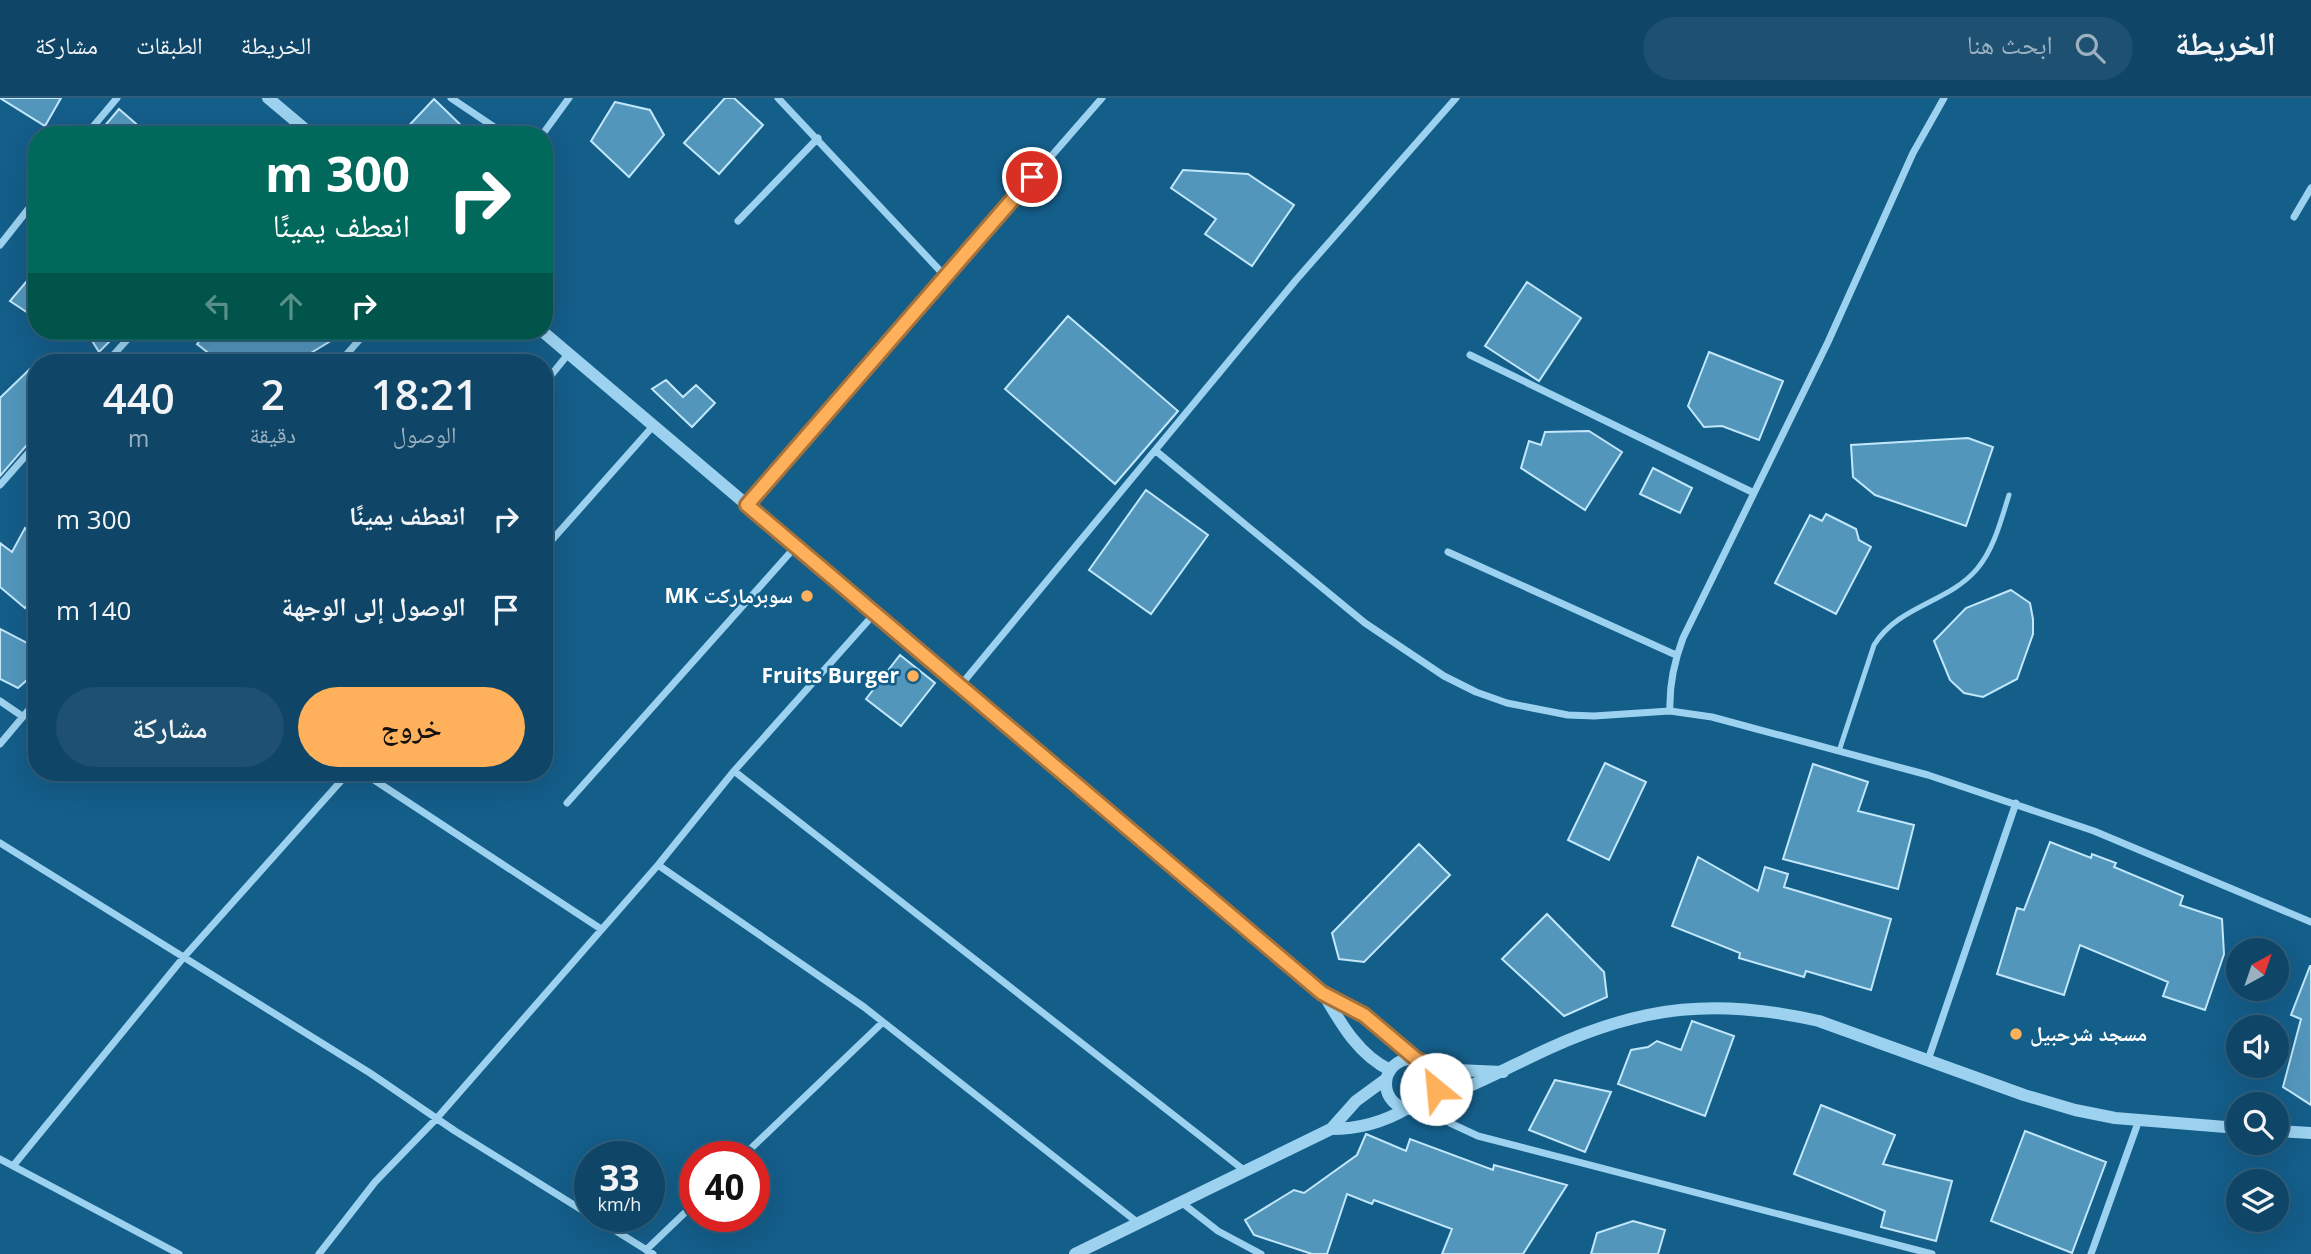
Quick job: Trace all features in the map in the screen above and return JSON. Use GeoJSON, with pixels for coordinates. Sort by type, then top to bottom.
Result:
{"type":"FeatureCollection","features":[{"type":"Feature","properties":{"kind":"street"},"geometry":{"type":"LineString","coordinates":[[94,126],[117,98]]}},
{"type":"Feature","properties":{"kind":"street"},"geometry":{"type":"LineString","coordinates":[[268,98],[300,126]]}},
{"type":"Feature","properties":{"kind":"street"},"geometry":{"type":"LineString","coordinates":[[451,98],[493,126]]}},
{"type":"Feature","properties":{"kind":"street"},"geometry":{"type":"LineString","coordinates":[[549,126],[569,98]]}},
{"type":"Feature","properties":{"kind":"street"},"geometry":{"type":"LineString","coordinates":[[778,98],[945,276]]}},
{"type":"Feature","properties":{"kind":"street"},"geometry":{"type":"LineString","coordinates":[[747,505],[1102,98]]}},
{"type":"Feature","properties":{"kind":"street"},"geometry":{"type":"LineString","coordinates":[[960,685],[1296,280],[1456,98]]}},
{"type":"Feature","properties":{"kind":"street"},"geometry":{"type":"LineString","coordinates":[[1670,711],[1670,684],[1676,655],[1850,295],[1902,177],[1944,98]]}},
{"type":"Feature","properties":{"kind":"street"},"geometry":{"type":"LineString","coordinates":[[738,221],[818,138]]}},
{"type":"Feature","properties":{"kind":"street"},"geometry":{"type":"LineString","coordinates":[[2294,217],[2311,188]]}},
{"type":"Feature","properties":{"kind":"street"},"geometry":{"type":"LineString","coordinates":[[0,245],[28,209]]}},
{"type":"Feature","properties":{"kind":"street"},"geometry":{"type":"LineString","coordinates":[[114,354],[127,340]]}},
{"type":"Feature","properties":{"kind":"street"},"geometry":{"type":"LineString","coordinates":[[347,354],[359,340]]}},
{"type":"Feature","properties":{"kind":"street"},"geometry":{"type":"LineString","coordinates":[[553,340],[1322,993],[1364,1015],[1416,1059],[1433,1069],[1504,1072]]}},
{"type":"Feature","properties":{"kind":"street"},"geometry":{"type":"LineString","coordinates":[[553,373],[569,353]]}},
{"type":"Feature","properties":{"kind":"street"},"geometry":{"type":"LineString","coordinates":[[1470,355],[1754,493]]}},
{"type":"Feature","properties":{"kind":"street"},"geometry":{"type":"LineString","coordinates":[[553,539],[653,425]]}},
{"type":"Feature","properties":{"kind":"street"},"geometry":{"type":"LineString","coordinates":[[1156,451],[1365,623],[1444,676],[1487,695],[1537,710],[1594,716],[1670,711],[1712,717],[1928,775],[2015,803],[2137,848],[2311,922]]}},
{"type":"Feature","properties":{"kind":"street"},"geometry":{"type":"LineString","coordinates":[[0,485],[28,453]]}},
{"type":"Feature","properties":{"kind":"street"},"geometry":{"type":"LineString","coordinates":[[567,803],[796,546]]}},
{"type":"Feature","properties":{"kind":"street"},"geometry":{"type":"LineString","coordinates":[[1448,552],[1676,655]]}},
{"type":"Feature","properties":{"kind":"street"},"geometry":{"type":"LineString","coordinates":[[319,1254],[375,1182],[437,1118],[658,865],[734,771],[875,613]]}},
{"type":"Feature","properties":{"kind":"street"},"geometry":{"type":"LineString","coordinates":[[0,701],[22,716]]}},
{"type":"Feature","properties":{"kind":"street"},"geometry":{"type":"LineString","coordinates":[[0,744],[28,710]]}},
{"type":"Feature","properties":{"kind":"street"},"geometry":{"type":"LineString","coordinates":[[734,771],[1245,1171]]}},
{"type":"Feature","properties":{"kind":"street"},"geometry":{"type":"LineString","coordinates":[[13,1166],[183,958],[341,781]]}},
{"type":"Feature","properties":{"kind":"street"},"geometry":{"type":"LineString","coordinates":[[376,781],[601,929]]}},
{"type":"Feature","properties":{"kind":"street"},"geometry":{"type":"LineString","coordinates":[[1928,1060],[2015,803]]}},
{"type":"Feature","properties":{"kind":"street"},"geometry":{"type":"LineString","coordinates":[[0,843],[370,1073],[574,1204]]}},
{"type":"Feature","properties":{"kind":"street"},"geometry":{"type":"LineString","coordinates":[[658,865],[883,1022],[1138,1222]]}},
{"type":"Feature","properties":{"kind":"street"},"geometry":{"type":"LineString","coordinates":[[1322,993],[1354,1040],[1388,1074]]}},
{"type":"Feature","properties":{"kind":"street"},"geometry":{"type":"LineString","coordinates":[[1388,1074],[1386,1089],[1390,1098],[1406,1109],[1416,1109],[1603,1026],[1640,1016],[1697,1007],[1729,1007],[1788,1014],[1849,1031],[2063,1107],[2093,1115],[2226,1127]]}},
{"type":"Feature","properties":{"kind":"street"},"geometry":{"type":"LineString","coordinates":[[760,1141],[883,1022]]}},
{"type":"Feature","properties":{"kind":"street"},"geometry":{"type":"LineString","coordinates":[[1331,1129],[1356,1101],[1397,1063],[1416,1059]]}},
{"type":"Feature","properties":{"kind":"street"},"geometry":{"type":"LineString","coordinates":[[1429,1102],[1436,1089],[1437,1079],[1433,1069]]}},
{"type":"Feature","properties":{"kind":"street"},"geometry":{"type":"LineString","coordinates":[[1429,1102],[1464,1131],[1491,1140],[1932,1254]]}},
{"type":"Feature","properties":{"kind":"street"},"geometry":{"type":"LineString","coordinates":[[1075,1254],[1331,1129],[1363,1126],[1392,1117],[1406,1109]]}},
{"type":"Feature","properties":{"kind":"street"},"geometry":{"type":"LineString","coordinates":[[2091,1254],[2139,1120]]}},
{"type":"Feature","properties":{"kind":"street"},"geometry":{"type":"LineString","coordinates":[[2289,1132],[2311,1133]]}},
{"type":"Feature","properties":{"kind":"street"},"geometry":{"type":"LineString","coordinates":[[0,1159],[179,1254]]}},
{"type":"Feature","properties":{"kind":"street"},"geometry":{"type":"LineString","coordinates":[[1181,1202],[1218,1231],[1261,1254]]}},
{"type":"Feature","properties":{"kind":"street"},"geometry":{"type":"LineString","coordinates":[[618,1232],[649,1252],[679,1220]]}},
{"type":"Feature","properties":{"kind":"lane"},"geometry":{"type":"LineString","coordinates":[[1839,751],[1874,645],[1882,631],[1891,623],[1952,589],[1978,568],[1995,537],[2010,495]]}},
{"type":"Feature","properties":{"kind":"building"},"geometry":{"type":"Polygon","coordinates":[[[0,98],[61,98],[45,126],[0,98]]]}},
{"type":"Feature","properties":{"kind":"building"},"geometry":{"type":"Polygon","coordinates":[[[725,98],[734,98],[763,125],[719,174],[684,143],[725,98]]]}},
{"type":"Feature","properties":{"kind":"building"},"geometry":{"type":"Polygon","coordinates":[[[434,99],[462,126],[408,126],[434,99]]]}},
{"type":"Feature","properties":{"kind":"building"},"geometry":{"type":"Polygon","coordinates":[[[615,102],[650,110],[664,135],[629,177],[591,141],[615,102]]]}},
{"type":"Feature","properties":{"kind":"building"},"geometry":{"type":"Polygon","coordinates":[[[119,109],[139,126],[105,126],[119,109]]]}},
{"type":"Feature","properties":{"kind":"building"},"geometry":{"type":"Polygon","coordinates":[[[1183,170],[1248,174],[1294,205],[1252,266],[1205,234],[1216,219],[1171,188],[1183,170]]]}},
{"type":"Feature","properties":{"kind":"building"},"geometry":{"type":"Polygon","coordinates":[[[28,280],[28,313],[10,301],[28,280]]]}},
{"type":"Feature","properties":{"kind":"building"},"geometry":{"type":"Polygon","coordinates":[[[1527,282],[1581,318],[1539,381],[1485,346],[1527,282]]]}},
{"type":"Feature","properties":{"kind":"building"},"geometry":{"type":"Polygon","coordinates":[[[1068,316],[1178,411],[1115,484],[1005,389],[1068,316]]]}},
{"type":"Feature","properties":{"kind":"building"},"geometry":{"type":"Polygon","coordinates":[[[92,340],[111,340],[99,352],[92,340]]]}},
{"type":"Feature","properties":{"kind":"building"},"geometry":{"type":"Polygon","coordinates":[[[200,340],[332,340],[309,354],[210,354],[197,344],[200,340]]]}},
{"type":"Feature","properties":{"kind":"building"},"geometry":{"type":"Polygon","coordinates":[[[1709,352],[1783,381],[1759,440],[1722,426],[1704,427],[1688,406],[1709,352]]]}},
{"type":"Feature","properties":{"kind":"building"},"geometry":{"type":"Polygon","coordinates":[[[28,371],[28,444],[0,476],[0,398],[28,371]]]}},
{"type":"Feature","properties":{"kind":"building"},"geometry":{"type":"Polygon","coordinates":[[[666,380],[683,397],[696,385],[715,403],[692,427],[652,389],[666,380]]]}},
{"type":"Feature","properties":{"kind":"building"},"geometry":{"type":"Polygon","coordinates":[[[1589,431],[1622,452],[1585,510],[1521,468],[1529,441],[1541,445],[1545,432],[1589,431]]]}},
{"type":"Feature","properties":{"kind":"building"},"geometry":{"type":"Polygon","coordinates":[[[1968,438],[1993,447],[1966,526],[1875,495],[1853,477],[1851,445],[1968,438]]]}},
{"type":"Feature","properties":{"kind":"building"},"geometry":{"type":"Polygon","coordinates":[[[1653,468],[1692,488],[1680,513],[1640,494],[1653,468]]]}},
{"type":"Feature","properties":{"kind":"building"},"geometry":{"type":"Polygon","coordinates":[[[1146,490],[1208,535],[1151,614],[1089,570],[1146,490]]]}},
{"type":"Feature","properties":{"kind":"building"},"geometry":{"type":"Polygon","coordinates":[[[1826,514],[1856,529],[1859,540],[1871,547],[1836,614],[1775,583],[1810,515],[1822,521],[1826,514]]]}},
{"type":"Feature","properties":{"kind":"building"},"geometry":{"type":"Polygon","coordinates":[[[25,528],[28,531],[28,604],[25,608],[0,587],[0,543],[12,552],[25,528]]]}},
{"type":"Feature","properties":{"kind":"building"},"geometry":{"type":"Polygon","coordinates":[[[2011,590],[2030,603],[2033,619],[2033,634],[2017,679],[1983,697],[1964,693],[1950,680],[1934,641],[1966,608],[2011,590]]]}},
{"type":"Feature","properties":{"kind":"building"},"geometry":{"type":"Polygon","coordinates":[[[0,629],[28,643],[28,679],[18,688],[0,679],[0,629]]]}},
{"type":"Feature","properties":{"kind":"building"},"geometry":{"type":"Polygon","coordinates":[[[900,655],[935,683],[901,726],[866,699],[900,655]]]}},
{"type":"Feature","properties":{"kind":"building"},"geometry":{"type":"Polygon","coordinates":[[[1605,763],[1646,782],[1609,860],[1568,840],[1605,763]]]}},
{"type":"Feature","properties":{"kind":"building"},"geometry":{"type":"Polygon","coordinates":[[[1813,764],[1868,782],[1858,811],[1914,825],[1898,889],[1783,859],[1813,764]]]}},
{"type":"Feature","properties":{"kind":"building"},"geometry":{"type":"Polygon","coordinates":[[[2050,842],[2091,858],[2092,854],[2116,863],[2114,867],[2183,896],[2180,905],[2222,919],[2224,954],[2205,1010],[2163,996],[2168,982],[2080,945],[2064,995],[1997,974],[2017,908],[2024,910],[2050,842]]]}},
{"type":"Feature","properties":{"kind":"building"},"geometry":{"type":"Polygon","coordinates":[[[1419,844],[1450,875],[1364,962],[1339,959],[1332,933],[1419,844]]]}},
{"type":"Feature","properties":{"kind":"building"},"geometry":{"type":"Polygon","coordinates":[[[1698,857],[1758,891],[1765,867],[1788,874],[1784,887],[1891,919],[1871,990],[1806,971],[1804,977],[1739,958],[1740,953],[1672,926],[1698,857]]]}},
{"type":"Feature","properties":{"kind":"building"},"geometry":{"type":"Polygon","coordinates":[[[1547,914],[1604,972],[1607,997],[1564,1016],[1502,959],[1547,914]]]}},
{"type":"Feature","properties":{"kind":"building"},"geometry":{"type":"Polygon","coordinates":[[[2311,966],[2311,1105],[2283,1087],[2285,1078],[2289,1078],[2289,1064],[2301,1019],[2291,1015],[2311,966]]]}},
{"type":"Feature","properties":{"kind":"building"},"geometry":{"type":"Polygon","coordinates":[[[1692,1021],[1734,1036],[1705,1116],[1618,1084],[1631,1050],[1648,1047],[1657,1041],[1681,1050],[1692,1021]]]}},
{"type":"Feature","properties":{"kind":"building"},"geometry":{"type":"Polygon","coordinates":[[[1555,1080],[1611,1092],[1585,1152],[1529,1130],[1555,1080]]]}},
{"type":"Feature","properties":{"kind":"building"},"geometry":{"type":"Polygon","coordinates":[[[1821,1105],[1895,1135],[1883,1164],[1952,1181],[1936,1241],[1881,1227],[1885,1211],[1794,1174],[1821,1105]]]}},
{"type":"Feature","properties":{"kind":"building"},"geometry":{"type":"Polygon","coordinates":[[[2025,1131],[2106,1162],[2072,1253],[1991,1221],[2025,1131]]]}},
{"type":"Feature","properties":{"kind":"building"},"geometry":{"type":"Polygon","coordinates":[[[1366,1134],[1406,1151],[1410,1139],[1493,1170],[1494,1165],[1567,1185],[1523,1254],[1442,1254],[1452,1229],[1374,1200],[1372,1204],[1347,1194],[1327,1254],[1312,1254],[1254,1235],[1245,1220],[1294,1190],[1304,1193],[1357,1155],[1366,1134]]]}},
{"type":"Feature","properties":{"kind":"building"},"geometry":{"type":"Polygon","coordinates":[[[1633,1221],[1665,1230],[1658,1254],[1591,1254],[1597,1233],[1633,1221]]]}},
{"type":"Feature","properties":{"kind":"place","name":"MK سوبرماركت"},"geometry":{"type":"Point","coordinates":[807,596]}},
{"type":"Feature","properties":{"kind":"place","name":"Fruits Burger"},"geometry":{"type":"Point","coordinates":[913,676]}},
{"type":"Feature","properties":{"kind":"place","name":"مسجد شرحبيل"},"geometry":{"type":"Point","coordinates":[2016,1034]}},
{"type":"Feature","properties":{"kind":"route"},"geometry":{"type":"LineString","coordinates":[[1032,177],[747,505],[1322,993],[1364,1015],[1416,1059],[1426,1063],[1433,1069],[1437,1079],[1436,1089]]}}]}
